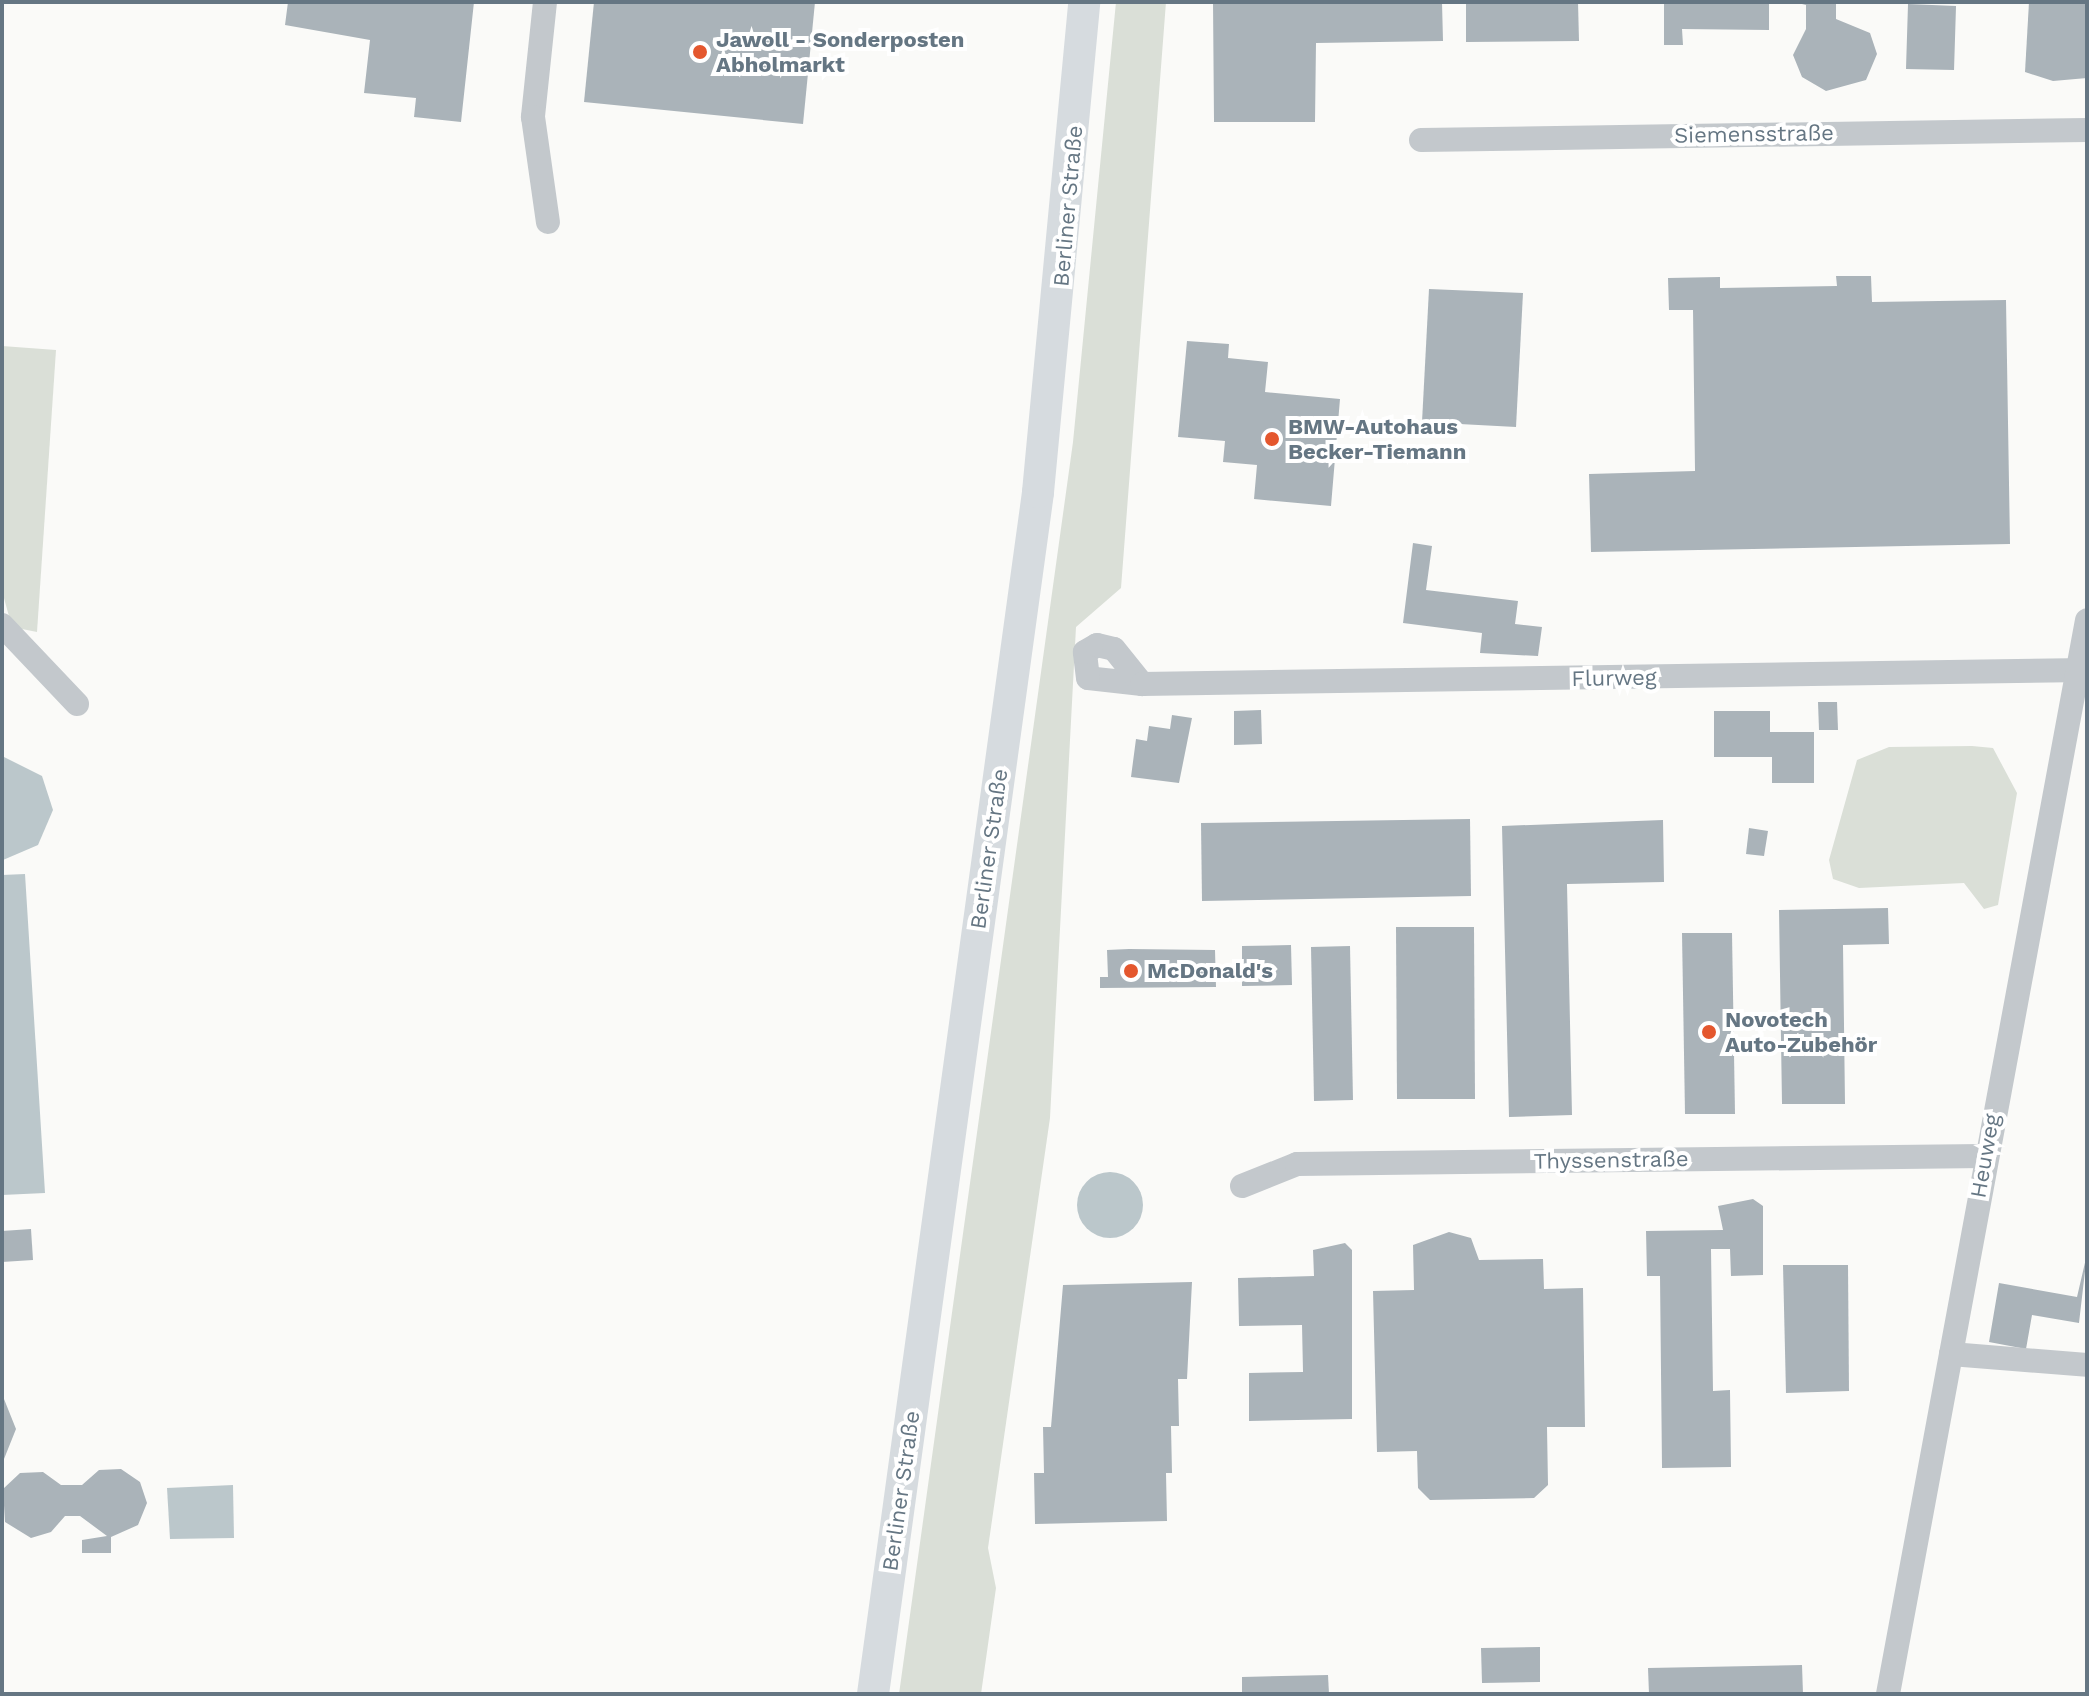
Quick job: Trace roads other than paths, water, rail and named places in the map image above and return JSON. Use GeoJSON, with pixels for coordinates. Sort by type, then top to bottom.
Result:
{"type":"FeatureCollection","features":[{"type":"Feature","properties":{"kind":"main road","name":"Berliner Straße"},"geometry":{"type":"LineString","coordinates":[[873,1694],[1038,492],[1084,2]]}},
{"type":"Feature","properties":{"kind":"street"},"geometry":{"type":"LineString","coordinates":[[545,2],[533,117],[548,222]]}},
{"type":"Feature","properties":{"kind":"street","name":"Siemensstraße"},"geometry":{"type":"LineString","coordinates":[[1421,140],[2087,130]]}},
{"type":"Feature","properties":{"kind":"street","name":"Heuweg"},"geometry":{"type":"LineString","coordinates":[[1888,1694],[1984,1156],[2083,670],[2087,620]]}},
{"type":"Feature","properties":{"kind":"street"},"geometry":{"type":"LineString","coordinates":[[2,625],[77,704]]}},
{"type":"Feature","properties":{"kind":"street","name":"Flurweg"},"geometry":{"type":"LineString","coordinates":[[1142,684],[2083,670]]}},
{"type":"Feature","properties":{"kind":"street","name":"Thyssenstraße"},"geometry":{"type":"LineString","coordinates":[[1242,1186],[1297,1164],[1984,1156]]}},
{"type":"Feature","properties":{"kind":"street"},"geometry":{"type":"LineString","coordinates":[[1951,1354],[2087,1365]]}},
{"type":"Feature","properties":{"kind":"place","name":"Jawoll - Sonderposten Abholmarkt"},"geometry":{"type":"Point","coordinates":[700,52]}},
{"type":"Feature","properties":{"kind":"place","name":"BMW-Autohaus Becker-Tiemann"},"geometry":{"type":"Point","coordinates":[1272,439]}},
{"type":"Feature","properties":{"kind":"place","name":"McDonald's"},"geometry":{"type":"Point","coordinates":[1131,971]}},
{"type":"Feature","properties":{"kind":"place","name":"Novotech Auto-Zubehör"},"geometry":{"type":"Point","coordinates":[1709,1032]}}]}
